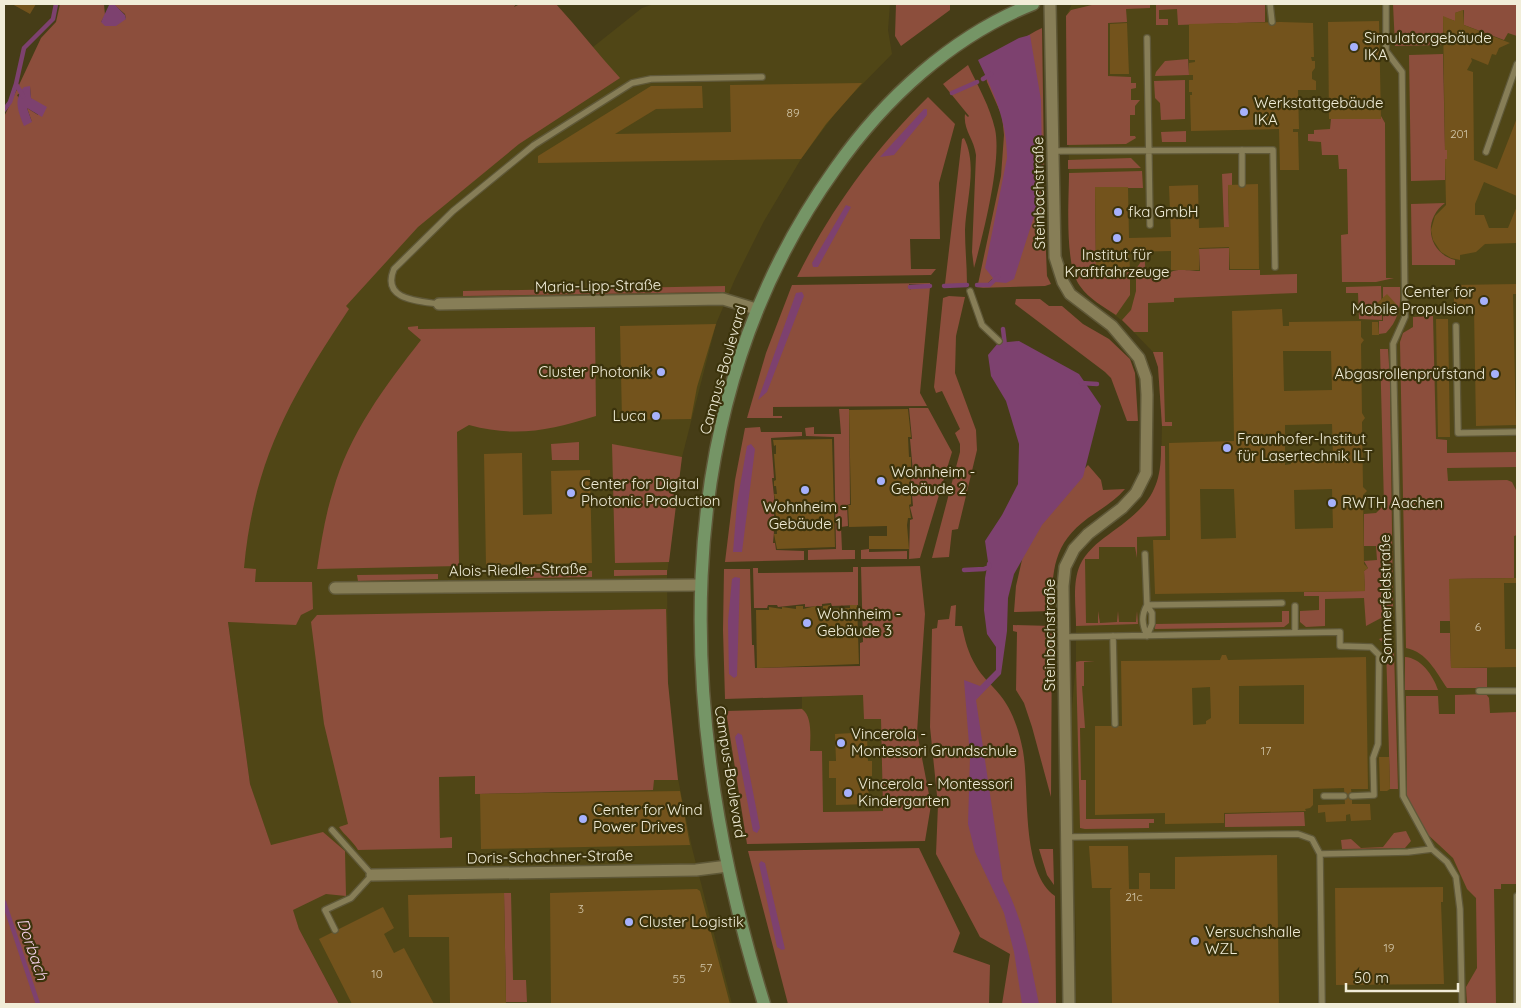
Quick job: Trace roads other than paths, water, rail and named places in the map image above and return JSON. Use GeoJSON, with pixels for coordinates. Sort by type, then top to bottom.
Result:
{"type":"FeatureCollection","features":[{"type":"Feature","properties":{"kind":"street","name":"Campus-Boulevard"},"geometry":{"type":"LineString","coordinates":[[764,1004],[728,866],[706,735],[700,660],[701,585],[710,492],[725,409],[756,309],[792,237],[822,186],[863,132],[887,104],[920,73],[960,44],[1010,14],[1033,4]]}},
{"type":"Feature","properties":{"kind":"street","name":"Steinbachstraße"},"geometry":{"type":"LineString","coordinates":[[1050,4],[1055,258],[1063,282],[1070,294],[1112,326],[1139,358],[1146,378],[1148,414],[1146,473],[1136,493],[1122,508],[1088,534],[1074,549],[1065,567],[1062,603],[1068,837],[1068,1004]]}},
{"type":"Feature","properties":{"kind":"street","name":"Maria-Lipp-Straße"},"geometry":{"type":"LineString","coordinates":[[438,304],[723,299],[756,309]]}},
{"type":"Feature","properties":{"kind":"street","name":"Alois-Riedler-Straße"},"geometry":{"type":"LineString","coordinates":[[335,588],[701,585]]}},
{"type":"Feature","properties":{"kind":"street","name":"Doris-Schachner-Straße"},"geometry":{"type":"LineString","coordinates":[[372,875],[696,870],[728,866]]}},
{"type":"Feature","properties":{"kind":"lane"},"geometry":{"type":"LineString","coordinates":[[1270,4],[1272,22]]}},
{"type":"Feature","properties":{"kind":"lane","name":"Sommerfeldstraße"},"geometry":{"type":"LineString","coordinates":[[1386,4],[1386,51],[1402,72],[1405,317],[1393,344],[1403,796],[1432,848],[1447,862],[1456,877],[1460,909],[1462,1004]]}},
{"type":"Feature","properties":{"kind":"lane"},"geometry":{"type":"LineString","coordinates":[[1146,38],[1150,225]]}},
{"type":"Feature","properties":{"kind":"lane"},"geometry":{"type":"LineString","coordinates":[[1486,152],[1517,64]]}},
{"type":"Feature","properties":{"kind":"lane"},"geometry":{"type":"LineString","coordinates":[[438,304],[401,297],[392,288],[391,277],[394,269],[447,217],[534,145],[640,80],[762,77]]}},
{"type":"Feature","properties":{"kind":"lane"},"geometry":{"type":"LineString","coordinates":[[1242,150],[1242,184]]}},
{"type":"Feature","properties":{"kind":"lane"},"geometry":{"type":"LineString","coordinates":[[1054,151],[1273,150],[1275,267]]}},
{"type":"Feature","properties":{"kind":"lane"},"geometry":{"type":"LineString","coordinates":[[970,291],[982,325],[999,341]]}},
{"type":"Feature","properties":{"kind":"lane"},"geometry":{"type":"LineString","coordinates":[[1456,326],[1458,433],[1517,432]]}},
{"type":"Feature","properties":{"kind":"lane"},"geometry":{"type":"LineString","coordinates":[[1145,554],[1147,605],[1152,613],[1152,624],[1147,636]]}},
{"type":"Feature","properties":{"kind":"lane"},"geometry":{"type":"LineString","coordinates":[[1147,605],[1282,603]]}},
{"type":"Feature","properties":{"kind":"lane"},"geometry":{"type":"LineString","coordinates":[[1147,605],[1142,613],[1143,625],[1147,636]]}},
{"type":"Feature","properties":{"kind":"lane"},"geometry":{"type":"LineString","coordinates":[[1295,606],[1295,633]]}},
{"type":"Feature","properties":{"kind":"lane"},"geometry":{"type":"LineString","coordinates":[[1064,637],[1340,632],[1340,646],[1371,647],[1379,655],[1378,744],[1373,758],[1374,796],[1352,796]]}},
{"type":"Feature","properties":{"kind":"lane"},"geometry":{"type":"LineString","coordinates":[[1113,636],[1115,724]]}},
{"type":"Feature","properties":{"kind":"lane"},"geometry":{"type":"LineString","coordinates":[[1479,691],[1517,691]]}},
{"type":"Feature","properties":{"kind":"lane"},"geometry":{"type":"LineString","coordinates":[[1324,796],[1344,796]]}},
{"type":"Feature","properties":{"kind":"lane"},"geometry":{"type":"LineString","coordinates":[[332,830],[372,875],[351,898],[325,910],[335,930]]}},
{"type":"Feature","properties":{"kind":"lane"},"geometry":{"type":"LineString","coordinates":[[1068,837],[1298,834],[1312,839],[1320,854],[1322,1004]]}},
{"type":"Feature","properties":{"kind":"lane"},"geometry":{"type":"LineString","coordinates":[[1320,854],[1408,852],[1432,848]]}},
{"type":"Feature","properties":{"kind":"lane"},"geometry":{"type":"LineString","coordinates":[[1517,896],[1517,1004]]}},
{"type":"Feature","properties":{"kind":"waterway"},"geometry":{"type":"LineString","coordinates":[[23,96],[16,84],[24,48],[53,19],[56,4]]}},
{"type":"Feature","properties":{"kind":"waterway"},"geometry":{"type":"LineString","coordinates":[[983,79],[991,74]]}},
{"type":"Feature","properties":{"kind":"waterway"},"geometry":{"type":"LineString","coordinates":[[952,93],[977,82]]}},
{"type":"Feature","properties":{"kind":"waterway","name":"Dorbach"},"geometry":{"type":"LineString","coordinates":[[4,110],[10,102],[16,84]]}},
{"type":"Feature","properties":{"kind":"waterway"},"geometry":{"type":"LineString","coordinates":[[977,285],[989,285],[998,277]]}},
{"type":"Feature","properties":{"kind":"waterway"},"geometry":{"type":"LineString","coordinates":[[944,286],[967,285]]}},
{"type":"Feature","properties":{"kind":"waterway"},"geometry":{"type":"LineString","coordinates":[[910,287],[930,286]]}},
{"type":"Feature","properties":{"kind":"waterway"},"geometry":{"type":"LineString","coordinates":[[1003,329],[1005,346]]}},
{"type":"Feature","properties":{"kind":"waterway"},"geometry":{"type":"LineString","coordinates":[[1081,383],[1097,384]]}},
{"type":"Feature","properties":{"kind":"waterway"},"geometry":{"type":"LineString","coordinates":[[964,570],[984,569],[989,567],[989,564]]}},
{"type":"Feature","properties":{"kind":"waterway","name":"Dorbach"},"geometry":{"type":"LineString","coordinates":[[4,902],[38,1004]]}},
{"type":"Feature","properties":{"kind":"place","name":"Simulatorgebäude IKA"},"geometry":{"type":"Point","coordinates":[1354,47]}},
{"type":"Feature","properties":{"kind":"place","name":"Werkstattgebäude IKA"},"geometry":{"type":"Point","coordinates":[1244,112]}},
{"type":"Feature","properties":{"kind":"place","name":"fka GmbH"},"geometry":{"type":"Point","coordinates":[1118,212]}},
{"type":"Feature","properties":{"kind":"place","name":"Institut für Kraftfahrzeuge"},"geometry":{"type":"Point","coordinates":[1117,238]}},
{"type":"Feature","properties":{"kind":"place","name":"Center for Mobile Propulsion"},"geometry":{"type":"Point","coordinates":[1484,301]}},
{"type":"Feature","properties":{"kind":"place","name":"Cluster Photonik"},"geometry":{"type":"Point","coordinates":[661,372]}},
{"type":"Feature","properties":{"kind":"place","name":"Abgasrollenprüfstand"},"geometry":{"type":"Point","coordinates":[1495,374]}},
{"type":"Feature","properties":{"kind":"place","name":"Luca"},"geometry":{"type":"Point","coordinates":[656,416]}},
{"type":"Feature","properties":{"kind":"place","name":"Fraunhofer-Institut für Lasertechnik ILT"},"geometry":{"type":"Point","coordinates":[1227,448]}},
{"type":"Feature","properties":{"kind":"place","name":"Wohnheim - Gebäude 2"},"geometry":{"type":"Point","coordinates":[881,481]}},
{"type":"Feature","properties":{"kind":"place","name":"Wohnheim - Gebäude 1"},"geometry":{"type":"Point","coordinates":[805,490]}},
{"type":"Feature","properties":{"kind":"place","name":"Center for Digital Photonic Production"},"geometry":{"type":"Point","coordinates":[571,493]}},
{"type":"Feature","properties":{"kind":"place","name":"RWTH Aachen"},"geometry":{"type":"Point","coordinates":[1332,503]}},
{"type":"Feature","properties":{"kind":"place","name":"Wohnheim - Gebäude 3"},"geometry":{"type":"Point","coordinates":[807,623]}},
{"type":"Feature","properties":{"kind":"place","name":"Vincerola - Montessori Grundschule"},"geometry":{"type":"Point","coordinates":[841,743]}},
{"type":"Feature","properties":{"kind":"place","name":"Vincerola - Montessori Kindergarten"},"geometry":{"type":"Point","coordinates":[848,793]}},
{"type":"Feature","properties":{"kind":"place","name":"Center for Wind Power Drives"},"geometry":{"type":"Point","coordinates":[583,819]}},
{"type":"Feature","properties":{"kind":"place","name":"Cluster Logistik"},"geometry":{"type":"Point","coordinates":[629,922]}},
{"type":"Feature","properties":{"kind":"place","name":"Versuchshalle WZL"},"geometry":{"type":"Point","coordinates":[1195,941]}}]}
